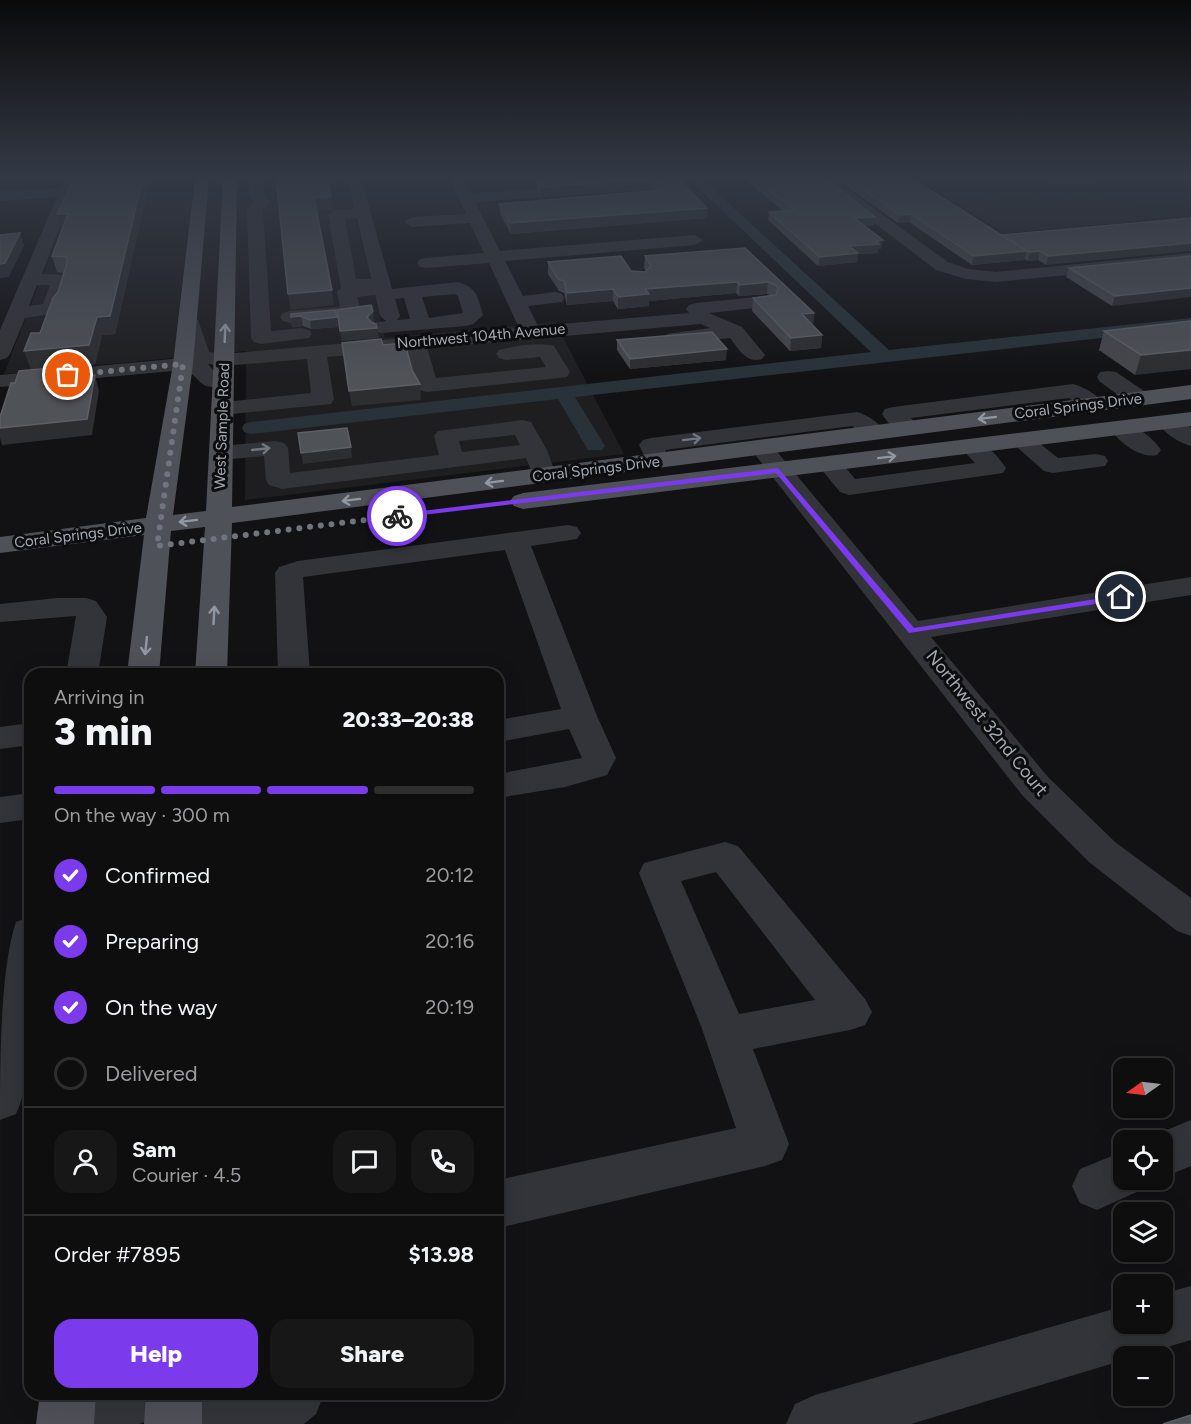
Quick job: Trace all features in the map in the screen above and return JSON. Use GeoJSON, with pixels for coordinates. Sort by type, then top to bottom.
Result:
{"type":"FeatureCollection","features":[{"type":"Feature","properties":{"kind":"main road"},"geometry":{"type":"LineString","coordinates":[[144,668],[158,535],[183,364],[196,244]]}},
{"type":"Feature","properties":{"kind":"main road","name":"West Sample Road"},"geometry":{"type":"LineString","coordinates":[[211,668],[228,244]]}},
{"type":"Feature","properties":{"kind":"main road","name":"Coral Springs Drive"},"geometry":{"type":"LineString","coordinates":[[0,567],[158,535],[770,459],[874,432],[1191,392]]}},
{"type":"Feature","properties":{"kind":"main road","name":"Coral Springs Drive"},"geometry":{"type":"LineString","coordinates":[[971,446],[1179,421]]}},
{"type":"Feature","properties":{"kind":"main road","name":"Coral Springs Drive"},"geometry":{"type":"LineString","coordinates":[[218,527],[383,496],[658,460],[770,459],[829,464]]}},
{"type":"Feature","properties":{"kind":"main road","name":"Coral Springs Drive"},"geometry":{"type":"LineString","coordinates":[[0,544],[158,535]]}},
{"type":"Feature","properties":{"kind":"main road"},"geometry":{"type":"LineString","coordinates":[[173,1424],[174,1400]]}},
{"type":"Feature","properties":{"kind":"street"},"geometry":{"type":"LineString","coordinates":[[10,335],[45,244]]}},
{"type":"Feature","properties":{"kind":"street"},"geometry":{"type":"LineString","coordinates":[[257,244],[261,338],[351,312],[346,292],[383,289]]}},
{"type":"Feature","properties":{"kind":"street"},"geometry":{"type":"LineString","coordinates":[[341,244],[348,284],[411,292],[458,288],[467,293],[473,315],[409,340]]}},
{"type":"Feature","properties":{"kind":"street"},"geometry":{"type":"LineString","coordinates":[[371,244],[383,289],[409,340],[427,385],[559,372],[548,350],[409,340]]}},
{"type":"Feature","properties":{"kind":"street"},"geometry":{"type":"LineString","coordinates":[[482,244],[493,256],[531,332]]}},
{"type":"Feature","properties":{"kind":"street"},"geometry":{"type":"LineString","coordinates":[[426,263],[493,256],[552,259],[640,244]]}},
{"type":"Feature","properties":{"kind":"street"},"geometry":{"type":"LineString","coordinates":[[651,244],[699,247]]}},
{"type":"Feature","properties":{"kind":"street"},"geometry":{"type":"LineString","coordinates":[[913,244],[942,266],[966,274],[996,277],[1191,258]]}},
{"type":"Feature","properties":{"kind":"street"},"geometry":{"type":"LineString","coordinates":[[10,335],[51,309],[61,279],[30,280]]}},
{"type":"Feature","properties":{"kind":"street"},"geometry":{"type":"LineString","coordinates":[[409,340],[411,292]]}},
{"type":"Feature","properties":{"kind":"street"},"geometry":{"type":"LineString","coordinates":[[516,302],[555,298]]}},
{"type":"Feature","properties":{"kind":"street"},"geometry":{"type":"LineString","coordinates":[[0,302],[16,360],[21,363],[34,364],[129,356]]}},
{"type":"Feature","properties":{"kind":"street"},"geometry":{"type":"LineString","coordinates":[[755,355],[735,331],[703,318],[696,309],[766,302]]}},
{"type":"Feature","properties":{"kind":"street","name":"Northwest 104th Avenue"},"geometry":{"type":"LineString","coordinates":[[224,360],[261,338],[319,345],[531,332],[703,318]]}},
{"type":"Feature","properties":{"kind":"street"},"geometry":{"type":"LineString","coordinates":[[188,320],[201,357],[224,360]]}},
{"type":"Feature","properties":{"kind":"street"},"geometry":{"type":"LineString","coordinates":[[577,328],[584,342],[598,345],[735,331]]}},
{"type":"Feature","properties":{"kind":"street"},"geometry":{"type":"LineString","coordinates":[[0,381],[193,364],[205,370],[222,404],[267,404],[323,399],[319,345],[268,369],[267,404]]}},
{"type":"Feature","properties":{"kind":"street"},"geometry":{"type":"LineString","coordinates":[[1108,377],[1139,398]]}},
{"type":"Feature","properties":{"kind":"street"},"geometry":{"type":"LineString","coordinates":[[658,460],[651,445],[857,418],[874,432]]}},
{"type":"Feature","properties":{"kind":"street"},"geometry":{"type":"LineString","coordinates":[[1179,421],[1191,439]]}},
{"type":"Feature","properties":{"kind":"street"},"geometry":{"type":"LineString","coordinates":[[1121,428],[1149,450]]}},
{"type":"Feature","properties":{"kind":"street"},"geometry":{"type":"LineString","coordinates":[[1021,440],[1053,466],[1096,461],[1063,435]]}},
{"type":"Feature","properties":{"kind":"street"},"geometry":{"type":"LineString","coordinates":[[829,464],[849,487],[994,468],[971,446]]}},
{"type":"Feature","properties":{"kind":"street"},"geometry":{"type":"LineString","coordinates":[[221,453],[276,448],[278,480],[282,481],[535,450],[544,475]]}},
{"type":"Feature","properties":{"kind":"street","name":"Northwest 32nd Court"},"geometry":{"type":"LineString","coordinates":[[770,459],[1035,786],[1102,852],[1191,920]]}},
{"type":"Feature","properties":{"kind":"street"},"geometry":{"type":"LineString","coordinates":[[377,469],[383,496]]}},
{"type":"Feature","properties":{"kind":"street"},"geometry":{"type":"LineString","coordinates":[[294,668],[289,573],[298,569],[568,533]]}},
{"type":"Feature","properties":{"kind":"street"},"geometry":{"type":"LineString","coordinates":[[504,785],[565,775],[595,767],[599,758],[580,716],[515,540]]}},
{"type":"Feature","properties":{"kind":"street"},"geometry":{"type":"LineString","coordinates":[[912,632],[1191,586]]}},
{"type":"Feature","properties":{"kind":"street"},"geometry":{"type":"LineString","coordinates":[[0,613],[57,607],[86,607],[92,617],[83,668]]}},
{"type":"Feature","properties":{"kind":"street"},"geometry":{"type":"LineString","coordinates":[[504,730],[580,716]]}},
{"type":"Feature","properties":{"kind":"street"},"geometry":{"type":"LineString","coordinates":[[0,738],[24,735]]}},
{"type":"Feature","properties":{"kind":"street"},"geometry":{"type":"LineString","coordinates":[[0,810],[24,807]]}},
{"type":"Feature","properties":{"kind":"street"},"geometry":{"type":"LineString","coordinates":[[504,1203],[765,1144],[726,1035],[658,873],[725,856],[850,1012],[726,1035]]}},
{"type":"Feature","properties":{"kind":"street"},"geometry":{"type":"LineString","coordinates":[[2,1075],[24,963]]}},
{"type":"Feature","properties":{"kind":"street"},"geometry":{"type":"LineString","coordinates":[[1173,1150],[1191,1142]]}},
{"type":"Feature","properties":{"kind":"street"},"geometry":{"type":"LineString","coordinates":[[1173,1318],[1191,1313]]}},
{"type":"Feature","properties":{"kind":"street"},"geometry":{"type":"LineString","coordinates":[[823,1423],[1120,1334]]}},
{"type":"Feature","properties":{"kind":"street"},"geometry":{"type":"LineString","coordinates":[[67,1410],[116,1400]]}},
{"type":"Feature","properties":{"kind":"street"},"geometry":{"type":"LineString","coordinates":[[211,1424],[291,1400]]}},
{"type":"Feature","properties":{"kind":"shaded area"},"geometry":{"type":"Polygon","coordinates":[[[54,244],[362,244],[385,338],[555,322],[624,454],[245,500],[246,351],[4,374],[54,244]]]}},
{"type":"Feature","properties":{"kind":"building"},"geometry":{"type":"Polygon","coordinates":[[[0,244],[14,244],[5,263],[0,264],[0,244]]]}},
{"type":"Feature","properties":{"kind":"building"},"geometry":{"type":"Polygon","coordinates":[[[56,244],[127,244],[110,316],[97,317],[89,345],[24,351],[31,333],[40,333],[53,298],[58,292],[67,263],[67,257],[52,256],[56,244]]]}},
{"type":"Feature","properties":{"kind":"building"},"geometry":{"type":"Polygon","coordinates":[[[283,244],[323,244],[332,290],[288,294],[283,244]]]}},
{"type":"Feature","properties":{"kind":"building"},"geometry":{"type":"Polygon","coordinates":[[[806,244],[872,244],[849,246],[858,253],[820,257],[806,244]]]}},
{"type":"Feature","properties":{"kind":"building"},"geometry":{"type":"Polygon","coordinates":[[[957,244],[1017,244],[1027,251],[974,256],[957,244]]]}},
{"type":"Feature","properties":{"kind":"building"},"geometry":{"type":"Polygon","coordinates":[[[1017,244],[1175,244],[1048,256],[1040,251],[1030,252],[1017,244]]]}},
{"type":"Feature","properties":{"kind":"building"},"geometry":{"type":"Polygon","coordinates":[[[745,248],[814,313],[802,314],[822,335],[791,338],[753,298],[776,295],[778,289],[776,285],[768,282],[645,289],[649,294],[618,297],[613,289],[567,293],[564,281],[558,279],[548,262],[621,256],[631,271],[645,272],[651,266],[645,256],[745,248]]]}},
{"type":"Feature","properties":{"kind":"building"},"geometry":{"type":"Polygon","coordinates":[[[1191,256],[1191,288],[1115,296],[1069,268],[1191,256]]]}},
{"type":"Feature","properties":{"kind":"building"},"geometry":{"type":"Polygon","coordinates":[[[371,305],[373,311],[367,317],[376,324],[377,328],[340,331],[337,310],[371,305]]]}},
{"type":"Feature","properties":{"kind":"building"},"geometry":{"type":"Polygon","coordinates":[[[335,310],[337,317],[310,320],[301,316],[291,317],[291,314],[335,310]]]}},
{"type":"Feature","properties":{"kind":"building"},"geometry":{"type":"Polygon","coordinates":[[[1191,321],[1191,350],[1141,355],[1104,331],[1191,321]]]}},
{"type":"Feature","properties":{"kind":"building"},"geometry":{"type":"Polygon","coordinates":[[[712,332],[727,349],[630,359],[617,340],[712,332]]]}},
{"type":"Feature","properties":{"kind":"building"},"geometry":{"type":"Polygon","coordinates":[[[381,339],[383,345],[405,343],[412,370],[420,384],[349,391],[342,343],[381,339]]]}},
{"type":"Feature","properties":{"kind":"building"},"geometry":{"type":"Polygon","coordinates":[[[86,365],[83,376],[95,375],[87,419],[0,428],[0,417],[11,383],[15,383],[19,371],[86,365]]]}},
{"type":"Feature","properties":{"kind":"building"},"geometry":{"type":"Polygon","coordinates":[[[347,428],[351,447],[301,453],[298,433],[347,428]]]}},
{"type":"Feature","properties":{"kind":"building"},"geometry":{"type":"Polygon","coordinates":[[[1191,1415],[1191,1424],[1163,1424],[1191,1415]]]}},
{"type":"Feature","properties":{"kind":"waterway"},"geometry":{"type":"LineString","coordinates":[[765,244],[885,356]]}},
{"type":"Feature","properties":{"kind":"waterway"},"geometry":{"type":"LineString","coordinates":[[885,356],[1191,323]]}},
{"type":"Feature","properties":{"kind":"waterway"},"geometry":{"type":"LineString","coordinates":[[251,428],[885,356]]}},
{"type":"Feature","properties":{"kind":"waterway"},"geometry":{"type":"LineString","coordinates":[[564,393],[595,446]]}},
{"type":"Feature","properties":{"kind":"way so far"},"geometry":{"type":"LineString","coordinates":[[68,375],[183,364],[158,525],[157,546],[397,516]]}},
{"type":"Feature","properties":{"kind":"route"},"geometry":{"type":"LineString","coordinates":[[397,516],[778,470],[912,632],[1121,597]]}}]}
